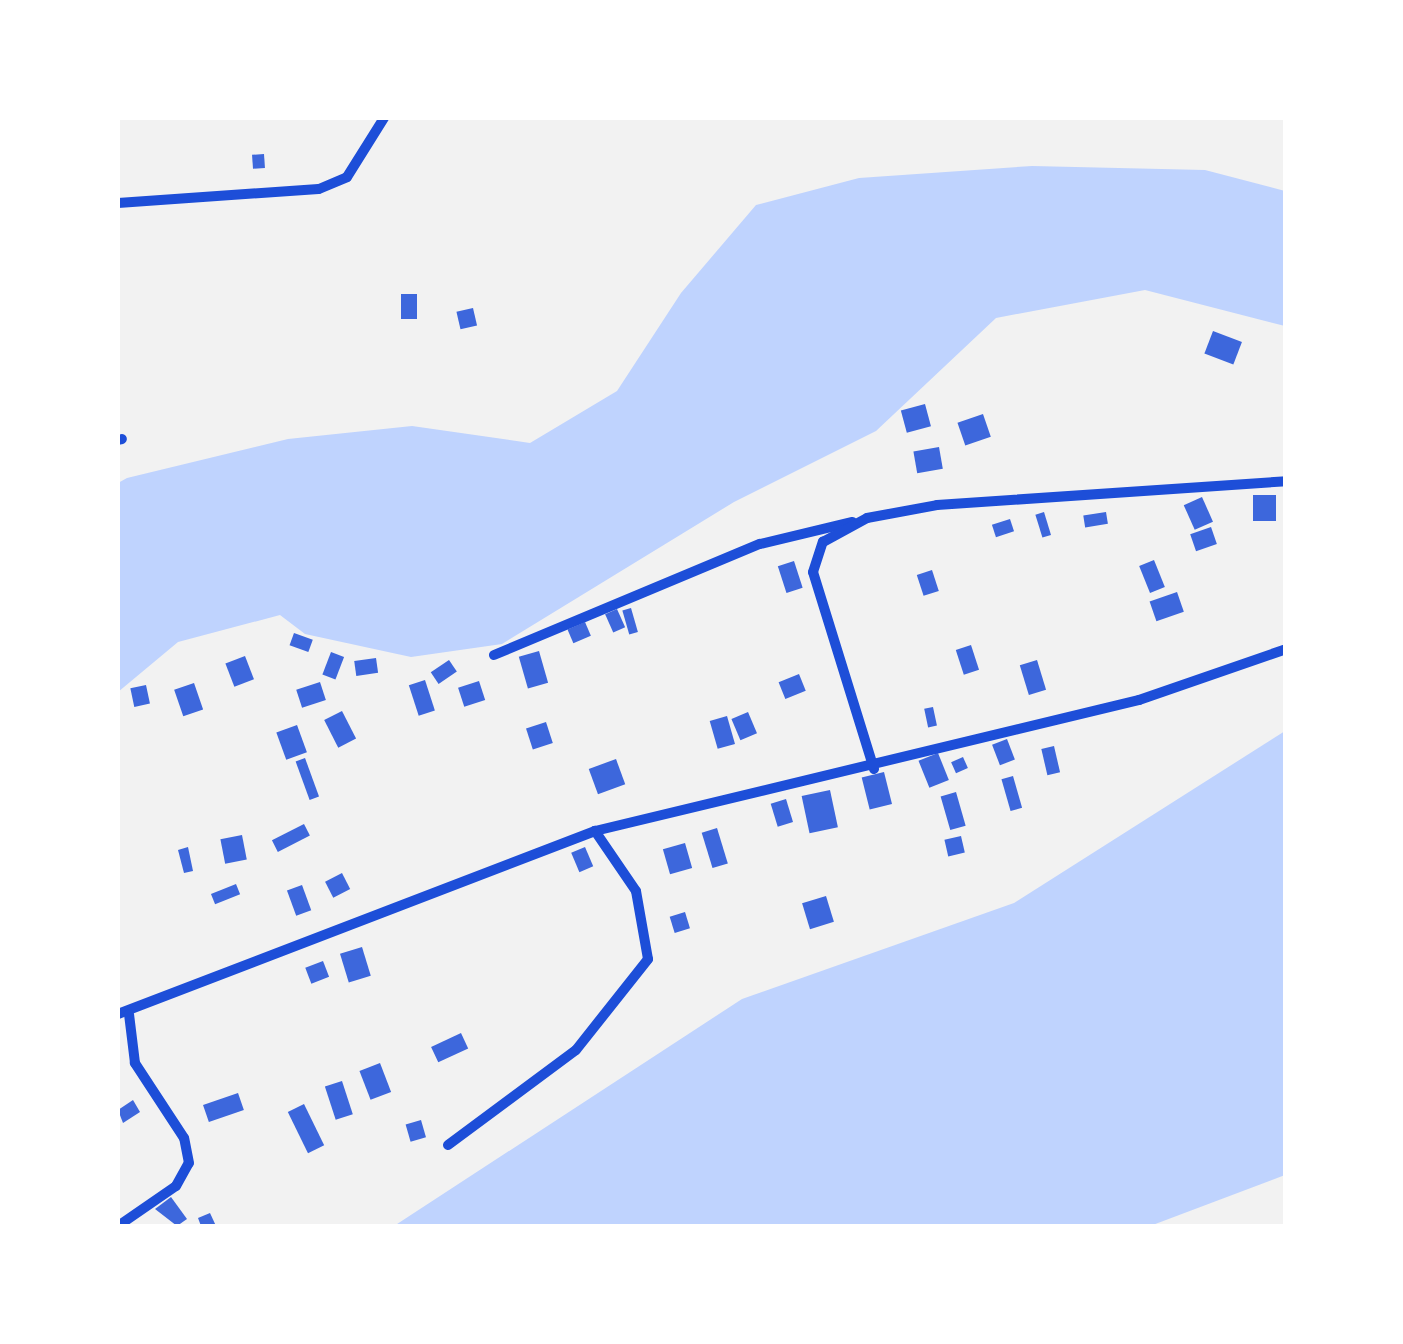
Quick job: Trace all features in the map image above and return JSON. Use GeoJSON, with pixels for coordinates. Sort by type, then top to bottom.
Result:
{"type":"FeatureCollection","features":[{"type":"Feature","properties":{"kind":"street"},"geometry":{"type":"LineString","coordinates":[[118,203],[320,189],[347,177],[384,118]]}},
{"type":"Feature","properties":{"kind":"street"},"geometry":{"type":"LineString","coordinates":[[494,655],[760,544],[867,518],[1286,481]]}},
{"type":"Feature","properties":{"kind":"street"},"geometry":{"type":"LineString","coordinates":[[867,518],[823,542],[813,572],[874,769]]}},
{"type":"Feature","properties":{"kind":"street"},"geometry":{"type":"LineString","coordinates":[[118,1226],[176,1186],[189,1163],[184,1138],[135,1063],[124,1014],[595,832],[874,769],[1139,700],[1286,649]]}},
{"type":"Feature","properties":{"kind":"street"},"geometry":{"type":"LineString","coordinates":[[448,1144],[576,1050],[648,960],[636,891],[595,832]]}},
{"type":"Feature","properties":{"kind":"water"},"geometry":{"type":"Polygon","coordinates":[[[1032,166],[1205,170],[1285,191],[1285,326],[1145,290],[996,318],[876,431],[734,502],[502,644],[411,657],[305,634],[280,615],[178,642],[118,692],[118,483],[288,439],[412,426],[530,443],[617,391],[681,293],[756,205],[859,178],[1032,166]]]}},
{"type":"Feature","properties":{"kind":"water"},"geometry":{"type":"Polygon","coordinates":[[[1285,731],[1285,1175],[1150,1226],[394,1226],[742,999],[1014,903],[1285,731]]]}},
{"type":"Feature","properties":{"kind":"building"},"geometry":{"type":"Polygon","coordinates":[[[264,154],[265,168],[253,169],[252,155],[264,154]]]}},
{"type":"Feature","properties":{"kind":"building"},"geometry":{"type":"Polygon","coordinates":[[[401,294],[417,294],[417,319],[401,319],[401,294]]]}},
{"type":"Feature","properties":{"kind":"building"},"geometry":{"type":"Polygon","coordinates":[[[473,308],[477,326],[460,329],[456,312],[473,308]]]}},
{"type":"Feature","properties":{"kind":"building"},"geometry":{"type":"Polygon","coordinates":[[[1213,331],[1242,342],[1233,365],[1204,353],[1213,331]]]}},
{"type":"Feature","properties":{"kind":"building"},"geometry":{"type":"Polygon","coordinates":[[[925,404],[931,426],[907,433],[901,410],[925,404]]]}},
{"type":"Feature","properties":{"kind":"building"},"geometry":{"type":"Polygon","coordinates":[[[983,414],[991,437],[965,445],[957,423],[983,414]]]}},
{"type":"Feature","properties":{"kind":"building"},"geometry":{"type":"Polygon","coordinates":[[[939,447],[943,469],[917,473],[913,452],[939,447]]]}},
{"type":"Feature","properties":{"kind":"building"},"geometry":{"type":"Polygon","coordinates":[[[1253,495],[1276,495],[1276,521],[1253,521],[1253,495]]]}},
{"type":"Feature","properties":{"kind":"building"},"geometry":{"type":"Polygon","coordinates":[[[1202,497],[1213,522],[1195,530],[1184,505],[1202,497]]]}},
{"type":"Feature","properties":{"kind":"building"},"geometry":{"type":"Polygon","coordinates":[[[1044,512],[1051,535],[1042,538],[1035,515],[1044,512]]]}},
{"type":"Feature","properties":{"kind":"building"},"geometry":{"type":"Polygon","coordinates":[[[1106,512],[1108,524],[1085,527],[1083,516],[1106,512]]]}},
{"type":"Feature","properties":{"kind":"building"},"geometry":{"type":"Polygon","coordinates":[[[1010,519],[1014,531],[996,537],[992,525],[1010,519]]]}},
{"type":"Feature","properties":{"kind":"building"},"geometry":{"type":"Polygon","coordinates":[[[1211,527],[1217,544],[1196,551],[1190,534],[1211,527]]]}},
{"type":"Feature","properties":{"kind":"building"},"geometry":{"type":"Polygon","coordinates":[[[1154,560],[1165,587],[1150,593],[1139,566],[1154,560]]]}},
{"type":"Feature","properties":{"kind":"building"},"geometry":{"type":"Polygon","coordinates":[[[794,561],[803,588],[786,593],[778,566],[794,561]]]}},
{"type":"Feature","properties":{"kind":"building"},"geometry":{"type":"Polygon","coordinates":[[[932,570],[939,591],[924,596],[917,575],[932,570]]]}},
{"type":"Feature","properties":{"kind":"building"},"geometry":{"type":"Polygon","coordinates":[[[1177,592],[1184,612],[1156,621],[1150,601],[1177,592]]]}},
{"type":"Feature","properties":{"kind":"building"},"geometry":{"type":"Polygon","coordinates":[[[631,608],[638,632],[629,635],[622,610],[631,608]]]}},
{"type":"Feature","properties":{"kind":"building"},"geometry":{"type":"Polygon","coordinates":[[[617,609],[625,627],[613,633],[605,614],[617,609]]]}},
{"type":"Feature","properties":{"kind":"building"},"geometry":{"type":"Polygon","coordinates":[[[585,622],[591,636],[573,643],[568,629],[585,622]]]}},
{"type":"Feature","properties":{"kind":"building"},"geometry":{"type":"Polygon","coordinates":[[[294,633],[313,640],[308,652],[290,645],[294,633]]]}},
{"type":"Feature","properties":{"kind":"building"},"geometry":{"type":"Polygon","coordinates":[[[971,645],[979,670],[964,675],[956,650],[971,645]]]}},
{"type":"Feature","properties":{"kind":"building"},"geometry":{"type":"Polygon","coordinates":[[[539,651],[548,683],[528,689],[519,657],[539,651]]]}},
{"type":"Feature","properties":{"kind":"building"},"geometry":{"type":"Polygon","coordinates":[[[331,652],[344,657],[335,679],[322,674],[331,652]]]}},
{"type":"Feature","properties":{"kind":"building"},"geometry":{"type":"Polygon","coordinates":[[[245,656],[254,679],[234,687],[225,664],[245,656]]]}},
{"type":"Feature","properties":{"kind":"building"},"geometry":{"type":"Polygon","coordinates":[[[376,658],[378,673],[356,676],[354,661],[376,658]]]}},
{"type":"Feature","properties":{"kind":"building"},"geometry":{"type":"Polygon","coordinates":[[[449,660],[457,672],[439,684],[431,672],[449,660]]]}},
{"type":"Feature","properties":{"kind":"building"},"geometry":{"type":"Polygon","coordinates":[[[1037,660],[1046,690],[1029,695],[1020,665],[1037,660]]]}},
{"type":"Feature","properties":{"kind":"building"},"geometry":{"type":"Polygon","coordinates":[[[799,674],[806,691],[785,699],[779,682],[799,674]]]}},
{"type":"Feature","properties":{"kind":"building"},"geometry":{"type":"Polygon","coordinates":[[[425,680],[435,710],[419,716],[409,685],[425,680]]]}},
{"type":"Feature","properties":{"kind":"building"},"geometry":{"type":"Polygon","coordinates":[[[479,681],[485,700],[464,707],[458,688],[479,681]]]}},
{"type":"Feature","properties":{"kind":"building"},"geometry":{"type":"Polygon","coordinates":[[[320,682],[326,700],[302,708],[296,690],[320,682]]]}},
{"type":"Feature","properties":{"kind":"building"},"geometry":{"type":"Polygon","coordinates":[[[194,683],[203,709],[183,716],[174,690],[194,683]]]}},
{"type":"Feature","properties":{"kind":"building"},"geometry":{"type":"Polygon","coordinates":[[[146,685],[150,704],[134,707],[130,688],[146,685]]]}},
{"type":"Feature","properties":{"kind":"building"},"geometry":{"type":"Polygon","coordinates":[[[933,707],[937,726],[928,727],[924,709],[933,707]]]}},
{"type":"Feature","properties":{"kind":"building"},"geometry":{"type":"Polygon","coordinates":[[[342,711],[356,739],[338,748],[324,720],[342,711]]]}},
{"type":"Feature","properties":{"kind":"building"},"geometry":{"type":"Polygon","coordinates":[[[748,712],[757,733],[740,740],[731,719],[748,712]]]}},
{"type":"Feature","properties":{"kind":"building"},"geometry":{"type":"Polygon","coordinates":[[[727,716],[735,744],[718,749],[710,721],[727,716]]]}},
{"type":"Feature","properties":{"kind":"building"},"geometry":{"type":"Polygon","coordinates":[[[546,722],[553,743],[533,749],[526,728],[546,722]]]}},
{"type":"Feature","properties":{"kind":"building"},"geometry":{"type":"Polygon","coordinates":[[[297,725],[307,752],[286,760],[276,733],[297,725]]]}},
{"type":"Feature","properties":{"kind":"building"},"geometry":{"type":"Polygon","coordinates":[[[1007,739],[1015,760],[1000,765],[992,745],[1007,739]]]}},
{"type":"Feature","properties":{"kind":"building"},"geometry":{"type":"Polygon","coordinates":[[[1054,746],[1060,772],[1047,775],[1041,749],[1054,746]]]}},
{"type":"Feature","properties":{"kind":"building"},"geometry":{"type":"Polygon","coordinates":[[[938,753],[949,780],[929,788],[919,761],[938,753]]]}},
{"type":"Feature","properties":{"kind":"building"},"geometry":{"type":"Polygon","coordinates":[[[963,757],[968,768],[956,773],[951,762],[963,757]]]}},
{"type":"Feature","properties":{"kind":"building"},"geometry":{"type":"Polygon","coordinates":[[[305,758],[319,797],[310,800],[296,761],[305,758]]]}},
{"type":"Feature","properties":{"kind":"building"},"geometry":{"type":"Polygon","coordinates":[[[616,759],[625,784],[598,794],[589,769],[616,759]]]}},
{"type":"Feature","properties":{"kind":"building"},"geometry":{"type":"Polygon","coordinates":[[[884,772],[892,804],[870,810],[862,778],[884,772]]]}},
{"type":"Feature","properties":{"kind":"building"},"geometry":{"type":"Polygon","coordinates":[[[1013,776],[1022,808],[1011,811],[1001,779],[1013,776]]]}},
{"type":"Feature","properties":{"kind":"building"},"geometry":{"type":"Polygon","coordinates":[[[830,790],[838,827],[810,833],[802,796],[830,790]]]}},
{"type":"Feature","properties":{"kind":"building"},"geometry":{"type":"Polygon","coordinates":[[[956,792],[966,826],[950,830],[941,796],[956,792]]]}},
{"type":"Feature","properties":{"kind":"building"},"geometry":{"type":"Polygon","coordinates":[[[786,799],[793,822],[778,827],[771,804],[786,799]]]}},
{"type":"Feature","properties":{"kind":"building"},"geometry":{"type":"Polygon","coordinates":[[[304,824],[310,836],[278,852],[272,840],[304,824]]]}},
{"type":"Feature","properties":{"kind":"building"},"geometry":{"type":"Polygon","coordinates":[[[717,828],[728,863],[713,868],[702,833],[717,828]]]}},
{"type":"Feature","properties":{"kind":"building"},"geometry":{"type":"Polygon","coordinates":[[[242,835],[247,860],[225,864],[220,839],[242,835]]]}},
{"type":"Feature","properties":{"kind":"building"},"geometry":{"type":"Polygon","coordinates":[[[961,836],[965,853],[948,856],[944,840],[961,836]]]}},
{"type":"Feature","properties":{"kind":"building"},"geometry":{"type":"Polygon","coordinates":[[[685,843],[692,868],[670,874],[663,849],[685,843]]]}},
{"type":"Feature","properties":{"kind":"building"},"geometry":{"type":"Polygon","coordinates":[[[188,847],[193,871],[184,873],[178,850],[188,847]]]}},
{"type":"Feature","properties":{"kind":"building"},"geometry":{"type":"Polygon","coordinates":[[[585,847],[593,866],[579,872],[571,853],[585,847]]]}},
{"type":"Feature","properties":{"kind":"building"},"geometry":{"type":"Polygon","coordinates":[[[342,873],[350,889],[333,898],[325,882],[342,873]]]}},
{"type":"Feature","properties":{"kind":"building"},"geometry":{"type":"Polygon","coordinates":[[[236,884],[240,894],[215,904],[211,894],[236,884]]]}},
{"type":"Feature","properties":{"kind":"building"},"geometry":{"type":"Polygon","coordinates":[[[302,885],[311,910],[296,916],[287,890],[302,885]]]}},
{"type":"Feature","properties":{"kind":"building"},"geometry":{"type":"Polygon","coordinates":[[[826,896],[834,922],[810,929],[802,903],[826,896]]]}},
{"type":"Feature","properties":{"kind":"building"},"geometry":{"type":"Polygon","coordinates":[[[685,912],[690,928],[675,933],[670,917],[685,912]]]}},
{"type":"Feature","properties":{"kind":"building"},"geometry":{"type":"Polygon","coordinates":[[[362,947],[371,976],[349,982],[340,954],[362,947]]]}},
{"type":"Feature","properties":{"kind":"building"},"geometry":{"type":"Polygon","coordinates":[[[323,961],[329,977],[311,984],[305,968],[323,961]]]}},
{"type":"Feature","properties":{"kind":"building"},"geometry":{"type":"Polygon","coordinates":[[[461,1033],[468,1048],[438,1062],[431,1047],[461,1033]]]}},
{"type":"Feature","properties":{"kind":"building"},"geometry":{"type":"Polygon","coordinates":[[[380,1063],[391,1092],[371,1100],[359,1071],[380,1063]]]}},
{"type":"Feature","properties":{"kind":"building"},"geometry":{"type":"Polygon","coordinates":[[[342,1081],[353,1114],[336,1120],[325,1087],[342,1081]]]}},
{"type":"Feature","properties":{"kind":"building"},"geometry":{"type":"Polygon","coordinates":[[[238,1093],[244,1110],[209,1122],[203,1105],[238,1093]]]}},
{"type":"Feature","properties":{"kind":"building"},"geometry":{"type":"Polygon","coordinates":[[[133,1100],[140,1112],[123,1123],[118,1110],[133,1100]]]}},
{"type":"Feature","properties":{"kind":"building"},"geometry":{"type":"Polygon","coordinates":[[[304,1104],[324,1145],[308,1153],[288,1112],[304,1104]]]}},
{"type":"Feature","properties":{"kind":"building"},"geometry":{"type":"Polygon","coordinates":[[[421,1120],[426,1137],[411,1142],[406,1124],[421,1120]]]}},
{"type":"Feature","properties":{"kind":"building"},"geometry":{"type":"Polygon","coordinates":[[[171,1197],[187,1219],[177,1226],[155,1209],[171,1197]]]}},
{"type":"Feature","properties":{"kind":"building"},"geometry":{"type":"Polygon","coordinates":[[[210,1213],[216,1226],[201,1226],[198,1218],[210,1213]]]}}]}
